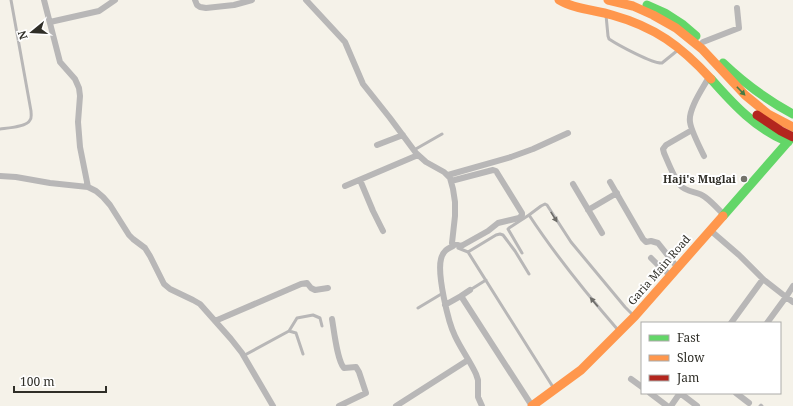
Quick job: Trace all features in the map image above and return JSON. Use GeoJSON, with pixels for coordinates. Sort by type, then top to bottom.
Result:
{"type":"FeatureCollection","features":[{"type":"Feature","properties":{"kind":"main road"},"geometry":{"type":"LineString","coordinates":[[559,0],[566,4],[631,21],[651,28],[679,48],[748,117],[771,134],[791,138]]}},
{"type":"Feature","properties":{"kind":"main road"},"geometry":{"type":"LineString","coordinates":[[578,0],[611,9],[650,23],[673,35],[692,51],[741,103],[766,122],[791,138]]}},
{"type":"Feature","properties":{"kind":"main road"},"geometry":{"type":"LineString","coordinates":[[608,0],[633,6],[676,28],[702,49],[745,95],[768,114],[793,127]]}},
{"type":"Feature","properties":{"kind":"main road"},"geometry":{"type":"LineString","coordinates":[[632,0],[652,4],[682,24],[750,87],[769,101],[793,114]]}},
{"type":"Feature","properties":{"kind":"main road","name":"Garia Main Road"},"geometry":{"type":"LineString","coordinates":[[532,406],[581,370],[635,316],[791,138]]}},
{"type":"Feature","properties":{"kind":"street"},"geometry":{"type":"LineString","coordinates":[[44,0],[60,62],[75,78],[79,88],[80,96],[78,122],[80,146],[88,187]]}},
{"type":"Feature","properties":{"kind":"street"},"geometry":{"type":"LineString","coordinates":[[50,22],[99,11],[115,0]]}},
{"type":"Feature","properties":{"kind":"street"},"geometry":{"type":"LineString","coordinates":[[195,0],[197,5],[206,8],[234,5],[252,0]]}},
{"type":"Feature","properties":{"kind":"street"},"geometry":{"type":"LineString","coordinates":[[306,0],[344,42],[363,84],[403,136],[426,162],[448,175],[451,181],[454,189],[455,202],[453,244],[445,250],[441,260],[440,272],[449,320],[453,331],[476,374],[478,380],[478,397],[482,406]]}},
{"type":"Feature","properties":{"kind":"street"},"geometry":{"type":"LineString","coordinates":[[703,42],[739,28],[737,8]]}},
{"type":"Feature","properties":{"kind":"street"},"geometry":{"type":"LineString","coordinates":[[704,156],[692,130],[689,116],[709,77]]}},
{"type":"Feature","properties":{"kind":"street"},"geometry":{"type":"LineString","coordinates":[[692,130],[666,145],[663,149],[664,154],[679,184],[684,188],[706,197],[724,215]]}},
{"type":"Feature","properties":{"kind":"street"},"geometry":{"type":"LineString","coordinates":[[448,175],[534,149],[568,133]]}},
{"type":"Feature","properties":{"kind":"street"},"geometry":{"type":"LineString","coordinates":[[377,146],[403,136]]}},
{"type":"Feature","properties":{"kind":"street"},"geometry":{"type":"LineString","coordinates":[[346,186],[416,152]]}},
{"type":"Feature","properties":{"kind":"street"},"geometry":{"type":"LineString","coordinates":[[451,181],[496,170],[522,213],[519,218],[496,224],[488,231],[464,245],[461,246],[453,244]]}},
{"type":"Feature","properties":{"kind":"street"},"geometry":{"type":"LineString","coordinates":[[0,176],[88,187],[96,191],[110,205],[129,235],[145,248],[164,284],[170,289],[200,304],[231,339],[273,406]]}},
{"type":"Feature","properties":{"kind":"street"},"geometry":{"type":"LineString","coordinates":[[360,180],[383,231]]}},
{"type":"Feature","properties":{"kind":"street"},"geometry":{"type":"LineString","coordinates":[[610,182],[643,239],[646,242],[651,241],[658,243],[677,267]]}},
{"type":"Feature","properties":{"kind":"street"},"geometry":{"type":"LineString","coordinates":[[573,184],[602,233]]}},
{"type":"Feature","properties":{"kind":"street"},"geometry":{"type":"LineString","coordinates":[[588,210],[617,193]]}},
{"type":"Feature","properties":{"kind":"street"},"geometry":{"type":"LineString","coordinates":[[710,230],[739,255],[763,279],[793,302]]}},
{"type":"Feature","properties":{"kind":"street"},"geometry":{"type":"LineString","coordinates":[[651,258],[670,275]]}},
{"type":"Feature","properties":{"kind":"street"},"geometry":{"type":"LineString","coordinates":[[732,322],[763,279]]}},
{"type":"Feature","properties":{"kind":"street"},"geometry":{"type":"LineString","coordinates":[[215,321],[300,284],[307,283],[315,290],[328,288]]}},
{"type":"Feature","properties":{"kind":"street"},"geometry":{"type":"LineString","coordinates":[[768,322],[793,286]]}},
{"type":"Feature","properties":{"kind":"street"},"geometry":{"type":"LineString","coordinates":[[446,305],[470,290]]}},
{"type":"Feature","properties":{"kind":"street"},"geometry":{"type":"LineString","coordinates":[[461,296],[532,406]]}},
{"type":"Feature","properties":{"kind":"street"},"geometry":{"type":"LineString","coordinates":[[332,319],[341,364],[344,368],[356,368],[359,372],[366,393],[339,406]]}},
{"type":"Feature","properties":{"kind":"street"},"geometry":{"type":"LineString","coordinates":[[396,406],[468,360]]}},
{"type":"Feature","properties":{"kind":"street"},"geometry":{"type":"LineString","coordinates":[[631,378],[641,386]]}},
{"type":"Feature","properties":{"kind":"street"},"geometry":{"type":"LineString","coordinates":[[651,394],[667,406]]}},
{"type":"Feature","properties":{"kind":"street"},"geometry":{"type":"LineString","coordinates":[[671,406],[679,394]]}},
{"type":"Feature","properties":{"kind":"street"},"geometry":{"type":"LineString","coordinates":[[681,394],[697,406]]}},
{"type":"Feature","properties":{"kind":"street"},"geometry":{"type":"LineString","coordinates":[[737,394],[749,403]]}},
{"type":"Feature","properties":{"kind":"lane"},"geometry":{"type":"LineString","coordinates":[[0,130],[24,126],[29,123],[31,119],[11,0]]}},
{"type":"Feature","properties":{"kind":"lane"},"geometry":{"type":"LineString","coordinates":[[606,14],[609,39],[652,62],[663,63],[679,48]]}},
{"type":"Feature","properties":{"kind":"lane"},"geometry":{"type":"LineString","coordinates":[[416,152],[442,134]]}},
{"type":"Feature","properties":{"kind":"lane"},"geometry":{"type":"LineString","coordinates":[[522,253],[508,229],[545,204],[581,254],[625,307],[635,316]]}},
{"type":"Feature","properties":{"kind":"lane"},"geometry":{"type":"LineString","coordinates":[[529,215],[556,255],[619,331]]}},
{"type":"Feature","properties":{"kind":"lane"},"geometry":{"type":"LineString","coordinates":[[468,252],[496,235],[503,235],[529,274]]}},
{"type":"Feature","properties":{"kind":"lane"},"geometry":{"type":"LineString","coordinates":[[453,244],[468,252],[554,390]]}},
{"type":"Feature","properties":{"kind":"lane"},"geometry":{"type":"LineString","coordinates":[[470,290],[486,280]]}},
{"type":"Feature","properties":{"kind":"lane"},"geometry":{"type":"LineString","coordinates":[[418,308],[443,292]]}},
{"type":"Feature","properties":{"kind":"lane"},"geometry":{"type":"LineString","coordinates":[[243,356],[289,331],[297,318],[314,315],[320,318],[322,326]]}},
{"type":"Feature","properties":{"kind":"lane"},"geometry":{"type":"LineString","coordinates":[[289,331],[296,333],[303,354]]}},
{"type":"Feature","properties":{"kind":"traffic: fast"},"geometry":{"type":"LineString","coordinates":[[647,5],[665,13],[682,24],[696,36]]}},
{"type":"Feature","properties":{"kind":"traffic: fast"},"geometry":{"type":"LineString","coordinates":[[723,63],[756,91],[793,114]]}},
{"type":"Feature","properties":{"kind":"traffic: fast"},"geometry":{"type":"LineString","coordinates":[[711,79],[728,98],[755,123],[776,137],[788,142]]}},
{"type":"Feature","properties":{"kind":"traffic: fast"},"geometry":{"type":"LineString","coordinates":[[723,216],[793,136]]}},
{"type":"Feature","properties":{"kind":"traffic: slow"},"geometry":{"type":"LineString","coordinates":[[559,0],[641,25],[678,47],[711,79]]}},
{"type":"Feature","properties":{"kind":"traffic: slow"},"geometry":{"type":"LineString","coordinates":[[608,0],[633,6],[676,28],[702,49],[745,95],[768,114],[793,127]]}},
{"type":"Feature","properties":{"kind":"traffic: slow"},"geometry":{"type":"LineString","coordinates":[[532,406],[581,370],[635,316],[723,216]]}},
{"type":"Feature","properties":{"kind":"traffic: jam"},"geometry":{"type":"LineString","coordinates":[[757,115],[793,137]]}},
{"type":"Feature","properties":{"kind":"place","name":"Haji's Muglai"},"geometry":{"type":"Point","coordinates":[744,179]}}]}
